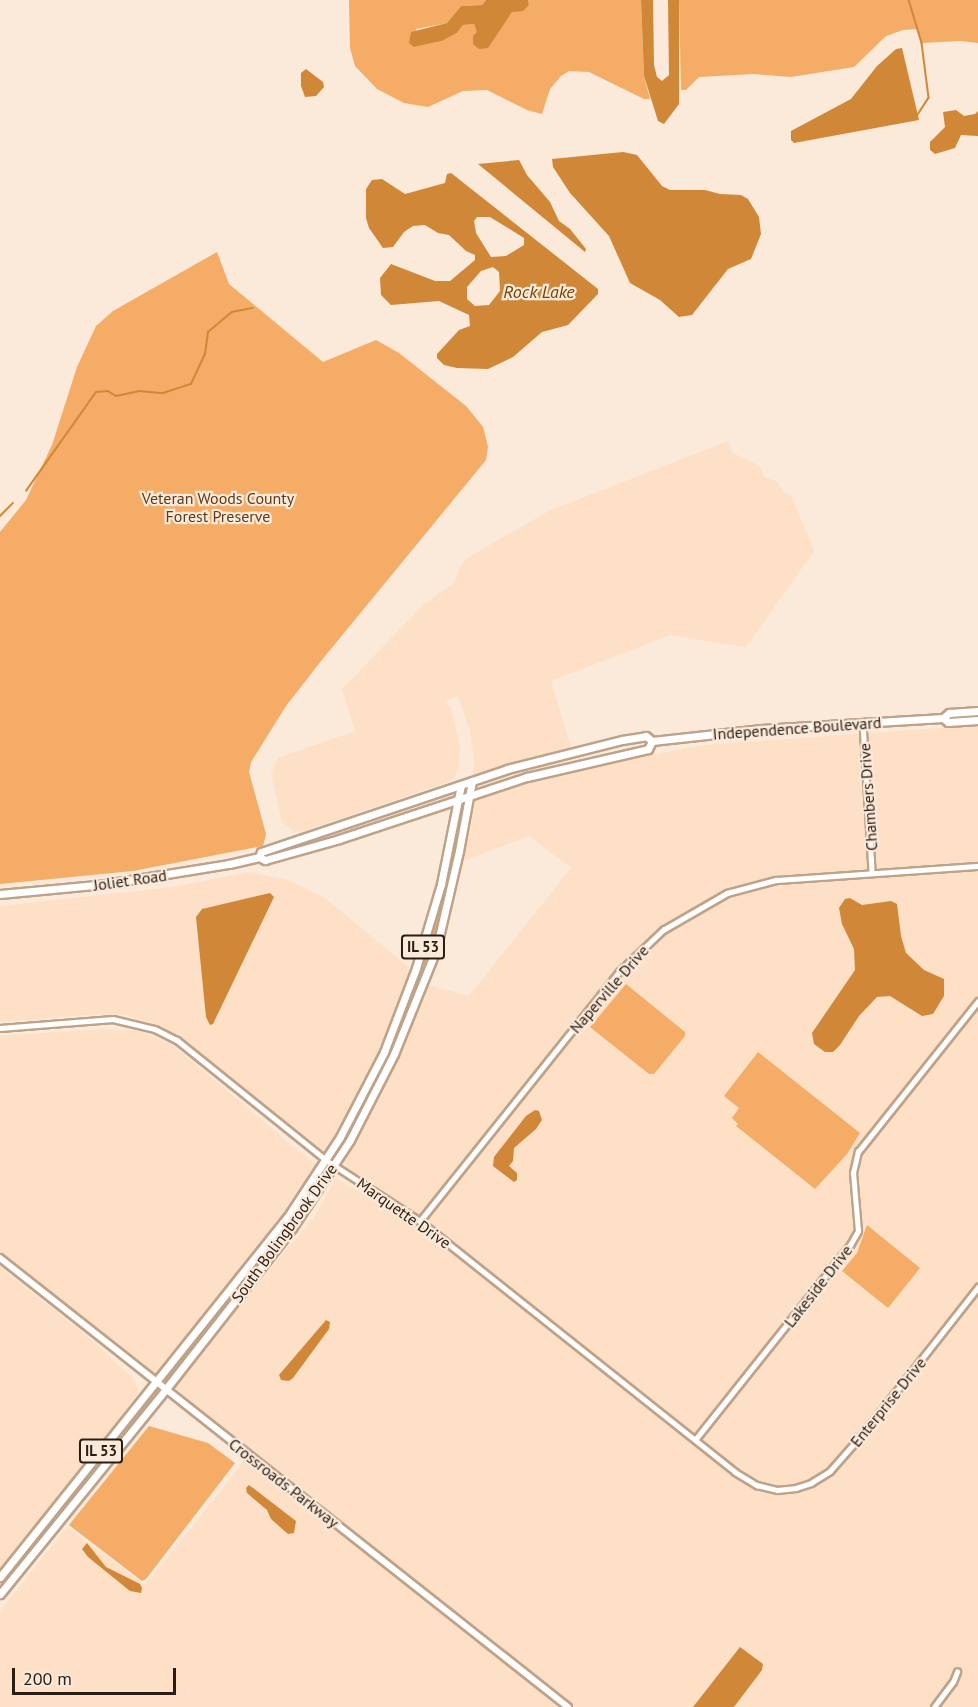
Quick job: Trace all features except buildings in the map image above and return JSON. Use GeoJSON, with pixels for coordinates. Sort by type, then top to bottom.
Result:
{"type":"FeatureCollection","features":[{"type":"Feature","properties":{"kind":"main road","name":"Independence Boulevard"},"geometry":{"type":"LineString","coordinates":[[461,785],[589,747],[646,736],[652,741],[718,733],[943,718],[949,713],[978,711]]}},
{"type":"Feature","properties":{"kind":"main road","name":"Independence Boulevard"},"geometry":{"type":"LineString","coordinates":[[943,718],[948,722],[978,720]]}},
{"type":"Feature","properties":{"kind":"main road","name":"Independence Boulevard"},"geometry":{"type":"LineString","coordinates":[[470,796],[556,769],[648,749],[652,741]]}},
{"type":"Feature","properties":{"kind":"main road","name":"South Bolingbrook Drive"},"geometry":{"type":"LineString","coordinates":[[0,1594],[292,1228],[334,1166],[384,1075],[429,969],[450,890],[472,781]]}},
{"type":"Feature","properties":{"kind":"main road","name":"South Bolingbrook Drive"},"geometry":{"type":"LineString","coordinates":[[0,1578],[287,1218],[326,1160],[367,1088],[405,1000],[441,884],[461,785]]}},
{"type":"Feature","properties":{"kind":"main road","name":"Joliet Road"},"geometry":{"type":"LineString","coordinates":[[260,857],[261,852],[461,785]]}},
{"type":"Feature","properties":{"kind":"main road","name":"Joliet Road"},"geometry":{"type":"LineString","coordinates":[[0,894],[105,884],[260,857],[265,860],[308,849],[470,796]]}},
{"type":"Feature","properties":{"kind":"street","name":"Chambers Drive"},"geometry":{"type":"LineString","coordinates":[[863,723],[872,872]]}},
{"type":"Feature","properties":{"kind":"street","name":"Naperville Drive"},"geometry":{"type":"LineString","coordinates":[[420,1221],[619,972],[663,930],[728,894],[776,880],[978,866]]}},
{"type":"Feature","properties":{"kind":"street","name":"Lakeside Drive"},"geometry":{"type":"LineString","coordinates":[[695,1440],[850,1245],[858,1231],[853,1173],[858,1152],[978,1001]]}},
{"type":"Feature","properties":{"kind":"street","name":"Marquette Drive"},"geometry":{"type":"LineString","coordinates":[[0,1028],[113,1018],[156,1029],[195,1054],[334,1166],[420,1221],[745,1479],[777,1490]]}},
{"type":"Feature","properties":{"kind":"street","name":"Crossroads Parkway"},"geometry":{"type":"LineString","coordinates":[[0,1258],[568,1707]]}},
{"type":"Feature","properties":{"kind":"street","name":"Enterprise Drive"},"geometry":{"type":"LineString","coordinates":[[777,1490],[796,1488],[811,1483],[839,1461],[978,1287]]}},
{"type":"Feature","properties":{"kind":"street"},"geometry":{"type":"LineString","coordinates":[[934,1707],[953,1682],[957,1672]]}},
{"type":"Feature","properties":{"kind":"shaded area"},"geometry":{"type":"Polygon","coordinates":[[[728,441],[733,453],[760,466],[764,477],[778,482],[783,492],[791,495],[814,551],[746,647],[670,635],[551,681],[572,750],[473,779],[474,760],[470,731],[458,696],[444,702],[451,707],[460,746],[459,767],[453,780],[304,831],[295,832],[282,822],[271,774],[278,758],[355,731],[342,689],[424,604],[455,582],[460,567],[467,558],[549,511],[728,441]]]}},
{"type":"Feature","properties":{"kind":"shaded area"},"geometry":{"type":"Polygon","coordinates":[[[978,725],[978,1707],[0,1707],[0,1611],[67,1527],[145,1585],[250,1454],[169,1390],[314,1217],[336,1178],[407,1221],[408,1209],[348,1171],[343,1158],[403,1049],[428,985],[469,996],[571,868],[529,836],[463,861],[476,800],[528,782],[595,765],[706,745],[978,725]]]}},
{"type":"Feature","properties":{"kind":"shaded area"},"geometry":{"type":"Polygon","coordinates":[[[250,872],[291,881],[325,898],[412,970],[369,1075],[326,1153],[184,1040],[159,1025],[126,1015],[99,1014],[0,1022],[0,906],[166,888],[250,872]]]}},
{"type":"Feature","properties":{"kind":"shaded area"},"geometry":{"type":"Polygon","coordinates":[[[101,1029],[140,1031],[172,1045],[317,1166],[284,1215],[155,1373],[0,1252],[0,1036],[101,1029]]]}},
{"type":"Feature","properties":{"kind":"shaded area"},"geometry":{"type":"Polygon","coordinates":[[[0,1267],[95,1343],[134,1379],[138,1392],[109,1437],[0,1572],[0,1267]]]}},
{"type":"Feature","properties":{"kind":"green space"},"geometry":{"type":"Polygon","coordinates":[[[349,0],[486,0],[482,5],[461,6],[447,23],[416,29],[414,47],[442,41],[457,33],[463,25],[474,24],[478,33],[502,26],[512,12],[529,5],[528,0],[641,0],[644,76],[650,99],[644,99],[589,72],[569,71],[561,76],[550,89],[542,114],[527,110],[487,90],[463,91],[428,107],[404,103],[377,89],[355,66],[350,48],[349,0]]]}},
{"type":"Feature","properties":{"kind":"green space"},"geometry":{"type":"Polygon","coordinates":[[[679,0],[978,0],[978,43],[960,41],[922,43],[916,29],[903,30],[886,36],[854,67],[791,77],[753,74],[699,77],[686,90],[681,90],[679,0]]]}},
{"type":"Feature","properties":{"kind":"green space","name":"Veteran Woods County Forest Preserve"},"geometry":{"type":"Polygon","coordinates":[[[217,252],[229,284],[323,362],[376,340],[399,353],[466,406],[483,427],[488,447],[486,460],[321,661],[286,706],[251,762],[249,772],[266,834],[263,846],[133,871],[0,884],[0,532],[26,500],[52,445],[77,367],[96,326],[113,311],[217,252]]]}},
{"type":"Feature","properties":{"kind":"green space"},"geometry":{"type":"Polygon","coordinates":[[[447,877],[432,951],[389,1057],[352,1128],[403,1016],[447,877]]]}},
{"type":"Feature","properties":{"kind":"green space"},"geometry":{"type":"Polygon","coordinates":[[[626,984],[685,1032],[685,1036],[654,1074],[649,1074],[590,1027],[626,984]]]}},
{"type":"Feature","properties":{"kind":"green space"},"geometry":{"type":"Polygon","coordinates":[[[758,1052],[860,1133],[847,1154],[815,1189],[736,1126],[738,1124],[732,1118],[739,1108],[724,1096],[758,1052]]]}},
{"type":"Feature","properties":{"kind":"green space"},"geometry":{"type":"Polygon","coordinates":[[[867,1225],[920,1268],[888,1308],[842,1271],[857,1253],[867,1225]]]}},
{"type":"Feature","properties":{"kind":"green space"},"geometry":{"type":"Polygon","coordinates":[[[149,1426],[208,1443],[235,1463],[146,1579],[142,1581],[69,1525],[149,1426]]]}},
{"type":"Feature","properties":{"kind":"water"},"geometry":{"type":"Polygon","coordinates":[[[486,0],[528,0],[529,5],[523,11],[512,12],[488,48],[479,49],[473,44],[473,36],[477,32],[474,24],[463,25],[457,33],[442,41],[414,47],[409,43],[411,32],[447,23],[461,6],[482,5],[486,0]]]}},
{"type":"Feature","properties":{"kind":"water"},"geometry":{"type":"Polygon","coordinates":[[[641,0],[653,0],[654,65],[657,77],[662,81],[669,75],[668,0],[679,0],[679,104],[664,124],[658,121],[644,76],[641,0]]]}},
{"type":"Feature","properties":{"kind":"water"},"geometry":{"type":"Polygon","coordinates":[[[902,48],[919,120],[794,143],[791,140],[791,131],[851,99],[877,66],[896,49],[902,48]]]}},
{"type":"Feature","properties":{"kind":"water"},"geometry":{"type":"Polygon","coordinates":[[[306,69],[323,82],[324,87],[316,96],[305,97],[301,86],[301,73],[306,69]]]}},
{"type":"Feature","properties":{"kind":"water"},"geometry":{"type":"Polygon","coordinates":[[[956,110],[964,116],[975,114],[978,111],[978,136],[961,135],[955,148],[935,154],[930,150],[930,142],[945,127],[943,112],[956,110]]]}},
{"type":"Feature","properties":{"kind":"water"},"geometry":{"type":"Polygon","coordinates":[[[623,152],[637,155],[662,186],[670,190],[705,190],[720,194],[741,195],[748,199],[759,217],[761,234],[751,259],[728,269],[692,315],[679,317],[660,300],[630,283],[609,236],[570,193],[553,167],[552,159],[623,152]]]}},
{"type":"Feature","properties":{"kind":"water"},"geometry":{"type":"Polygon","coordinates":[[[519,160],[527,175],[550,202],[559,221],[570,229],[586,249],[585,252],[478,164],[519,160]]]}},
{"type":"Feature","properties":{"kind":"water","name":"Rock Lake"},"geometry":{"type":"Polygon","coordinates":[[[451,173],[598,289],[598,294],[568,325],[542,332],[513,357],[488,369],[457,368],[444,365],[437,358],[437,354],[459,330],[470,326],[469,315],[439,301],[391,305],[381,295],[380,278],[391,264],[435,281],[450,281],[475,260],[475,255],[466,251],[449,235],[438,233],[425,225],[413,226],[404,232],[393,247],[383,248],[369,228],[366,218],[366,189],[372,180],[382,179],[405,194],[445,183],[447,174],[451,173]],[[477,217],[474,221],[476,233],[491,257],[506,256],[524,245],[524,238],[490,217],[477,217]],[[493,267],[481,271],[467,287],[467,299],[475,306],[489,305],[500,291],[499,272],[493,267]]]}},
{"type":"Feature","properties":{"kind":"water"},"geometry":{"type":"Polygon","coordinates":[[[270,893],[274,897],[213,1024],[210,1025],[206,1017],[196,917],[202,909],[270,893]]]}},
{"type":"Feature","properties":{"kind":"water"},"geometry":{"type":"Polygon","coordinates":[[[850,898],[862,905],[891,901],[897,904],[901,936],[906,953],[924,970],[944,979],[944,996],[933,1014],[922,1016],[890,996],[877,997],[859,1016],[840,1045],[833,1052],[825,1052],[814,1044],[812,1033],[855,970],[854,949],[842,924],[839,908],[845,899],[850,898]]]}},
{"type":"Feature","properties":{"kind":"water"},"geometry":{"type":"Polygon","coordinates":[[[535,1110],[539,1111],[542,1120],[536,1129],[514,1148],[513,1161],[509,1166],[517,1173],[517,1180],[514,1182],[493,1166],[494,1157],[526,1116],[535,1110]]]}},
{"type":"Feature","properties":{"kind":"water"},"geometry":{"type":"Polygon","coordinates":[[[326,1320],[330,1322],[329,1329],[293,1378],[289,1381],[281,1380],[279,1375],[326,1320]]]}},
{"type":"Feature","properties":{"kind":"water"},"geometry":{"type":"Polygon","coordinates":[[[249,1485],[296,1521],[294,1533],[288,1534],[271,1519],[267,1510],[247,1493],[246,1488],[249,1485]]]}},
{"type":"Feature","properties":{"kind":"water"},"geometry":{"type":"Polygon","coordinates":[[[87,1543],[106,1567],[140,1584],[141,1593],[130,1591],[88,1557],[82,1549],[87,1543]]]}},
{"type":"Feature","properties":{"kind":"water"},"geometry":{"type":"Polygon","coordinates":[[[740,1647],[763,1664],[762,1670],[734,1707],[693,1707],[740,1647]]]}},
{"type":"Feature","properties":{"kind":"waterway"},"geometry":{"type":"LineString","coordinates":[[909,0],[922,43],[929,98],[918,115]]}},
{"type":"Feature","properties":{"kind":"waterway"},"geometry":{"type":"LineString","coordinates":[[26,491],[96,392],[108,391],[116,396],[139,391],[163,393],[191,384],[205,354],[208,332],[232,312],[253,308]]}},
{"type":"Feature","properties":{"kind":"waterway"},"geometry":{"type":"LineString","coordinates":[[0,516],[13,503]]}}]}
